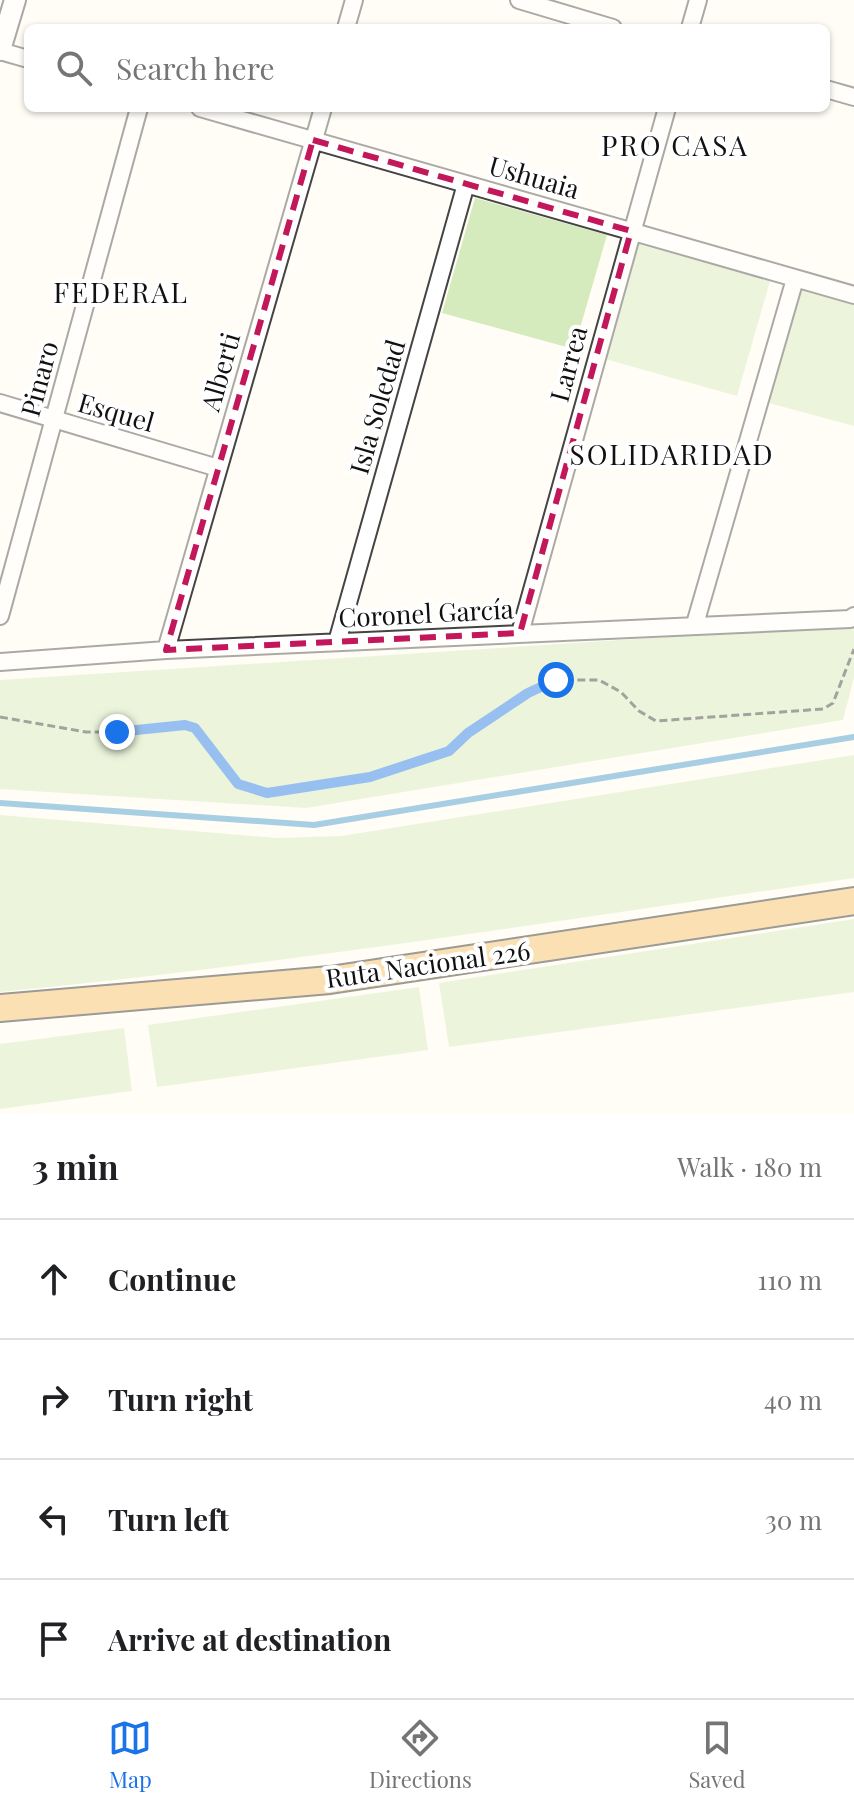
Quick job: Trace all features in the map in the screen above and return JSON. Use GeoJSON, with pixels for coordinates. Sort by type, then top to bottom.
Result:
{"type":"FeatureCollection","features":[{"type":"Feature","properties":{"kind":"highway","name":"Ruta Nacional 226"},"geometry":{"type":"LineString","coordinates":[[0,1008],[330,980],[854,901]]}},
{"type":"Feature","properties":{"kind":"street"},"geometry":{"type":"LineString","coordinates":[[15,0],[0,51],[24,58]]}},
{"type":"Feature","properties":{"kind":"street"},"geometry":{"type":"LineString","coordinates":[[347,24],[354,0]]}},
{"type":"Feature","properties":{"kind":"street"},"geometry":{"type":"LineString","coordinates":[[519,0],[600,24]]}},
{"type":"Feature","properties":{"kind":"street"},"geometry":{"type":"LineString","coordinates":[[691,24],[698,0]]}},
{"type":"Feature","properties":{"kind":"street"},"geometry":{"type":"LineString","coordinates":[[830,90],[854,97]]}},
{"type":"Feature","properties":{"kind":"street","name":"Pinaro"},"geometry":{"type":"LineString","coordinates":[[0,616],[138,112]]}},
{"type":"Feature","properties":{"kind":"street","name":"Ushuaia"},"geometry":{"type":"LineString","coordinates":[[214,112],[854,295]]}},
{"type":"Feature","properties":{"kind":"street","name":"Alberti"},"geometry":{"type":"LineString","coordinates":[[166,650],[322,112]]}},
{"type":"Feature","properties":{"kind":"street","name":"Larrea"},"geometry":{"type":"LineString","coordinates":[[520,633],[666,112]]}},
{"type":"Feature","properties":{"kind":"street","name":"Isla Soledad"},"geometry":{"type":"LineString","coordinates":[[337,642],[466,184]]}},
{"type":"Feature","properties":{"kind":"street"},"geometry":{"type":"LineString","coordinates":[[695,624],[795,279]]}},
{"type":"Feature","properties":{"kind":"street","name":"Esquel"},"geometry":{"type":"LineString","coordinates":[[0,403],[218,468]]}},
{"type":"Feature","properties":{"kind":"street","name":"Coronel García"},"geometry":{"type":"LineString","coordinates":[[0,662],[166,650],[850,619],[854,616]]}},
{"type":"Feature","properties":{"kind":"path"},"geometry":{"type":"LineString","coordinates":[[0,717],[86,732],[185,725],[195,728],[238,784],[267,793],[370,777],[449,751],[468,733],[528,693],[556,680],[599,680],[621,692],[639,711],[656,721],[823,709],[833,703],[854,649]]}},
{"type":"Feature","properties":{"kind":"highlighted area"},"geometry":{"type":"Polygon","coordinates":[[[313,140],[631,231],[520,633],[166,650],[313,140]]]}},
{"type":"Feature","properties":{"kind":"green space"},"geometry":{"type":"Polygon","coordinates":[[[475,198],[607,235],[574,349],[442,313],[475,198]]]}},
{"type":"Feature","properties":{"kind":"green space"},"geometry":{"type":"Polygon","coordinates":[[[638,244],[770,281],[737,396],[605,359],[638,244]]]}},
{"type":"Feature","properties":{"kind":"green space"},"geometry":{"type":"Polygon","coordinates":[[[798,287],[854,302],[854,426],[765,402],[798,287]]]}},
{"type":"Feature","properties":{"kind":"green space"},"geometry":{"type":"Polygon","coordinates":[[[854,625],[854,678],[843,720],[306,808],[0,789],[0,680],[854,625]]]}},
{"type":"Feature","properties":{"kind":"green space"},"geometry":{"type":"Polygon","coordinates":[[[854,755],[854,878],[321,954],[0,992],[0,815],[278,838],[341,836],[854,755]]]}},
{"type":"Feature","properties":{"kind":"green space"},"geometry":{"type":"Polygon","coordinates":[[[854,919],[854,992],[449,1047],[439,983],[854,919]]]}},
{"type":"Feature","properties":{"kind":"green space"},"geometry":{"type":"Polygon","coordinates":[[[419,987],[428,1050],[157,1087],[148,1025],[419,987]]]}},
{"type":"Feature","properties":{"kind":"green space"},"geometry":{"type":"Polygon","coordinates":[[[124,1028],[132,1091],[0,1109],[0,1044],[124,1028]]]}},
{"type":"Feature","properties":{"kind":"waterway"},"geometry":{"type":"LineString","coordinates":[[0,803],[314,825],[854,737]]}},
{"type":"Feature","properties":{"kind":"district","name":"PRO CASA"},"geometry":{"type":"Point","coordinates":[675,146]}},
{"type":"Feature","properties":{"kind":"district","name":"FEDERAL"},"geometry":{"type":"Point","coordinates":[121,293]}},
{"type":"Feature","properties":{"kind":"district","name":"SOLIDARIDAD"},"geometry":{"type":"Point","coordinates":[672,455]}},
{"type":"Feature","properties":{"kind":"route"},"geometry":{"type":"LineString","coordinates":[[117,732],[185,725],[195,728],[238,784],[267,793],[370,777],[449,751],[468,733],[528,693],[556,680]]}}]}
